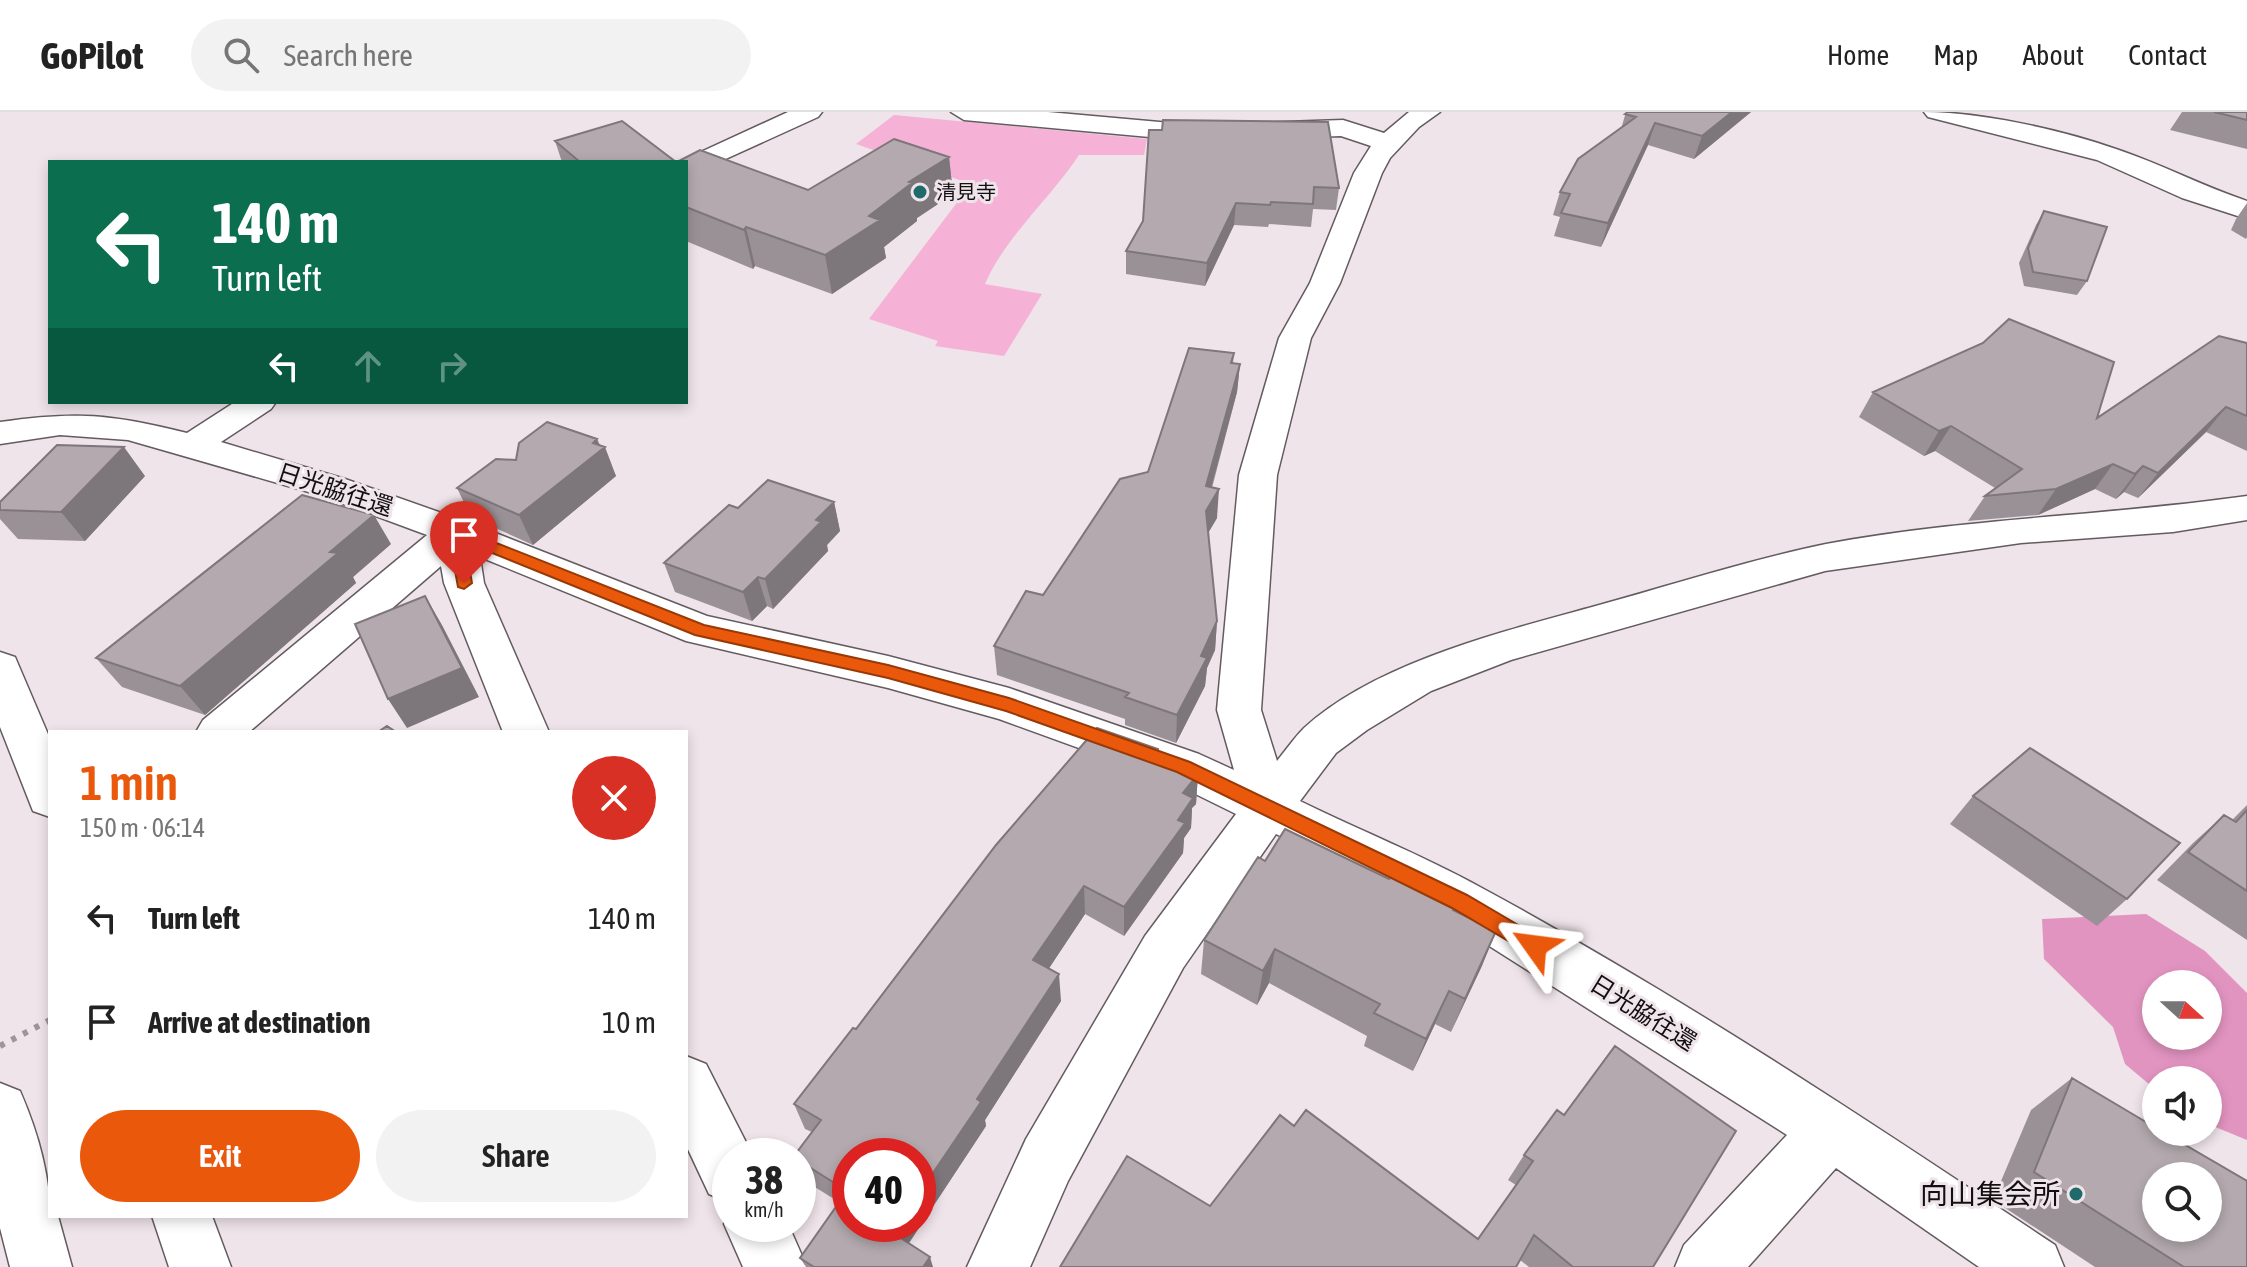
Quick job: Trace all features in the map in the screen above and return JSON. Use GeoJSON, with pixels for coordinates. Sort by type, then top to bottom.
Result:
{"type":"FeatureCollection","features":[{"type":"Feature","properties":{"kind":"main road"},"geometry":{"type":"LineString","coordinates":[[688,168],[809,112]]}},
{"type":"Feature","properties":{"kind":"main road"},"geometry":{"type":"LineString","coordinates":[[964,112],[1193,133],[1343,128],[1390,144]]}},
{"type":"Feature","properties":{"kind":"main road"},"geometry":{"type":"LineString","coordinates":[[1268,807],[1239,710],[1246,592],[1258,475],[1295,338],[1325,283],[1368,173],[1410,122],[1427,112]]}},
{"type":"Feature","properties":{"kind":"main road"},"geometry":{"type":"LineString","coordinates":[[1937,112],[2106,154],[2192,192],[2247,210]]}},
{"type":"Feature","properties":{"kind":"main road"},"geometry":{"type":"LineString","coordinates":[[192,445],[256,404]]}},
{"type":"Feature","properties":{"kind":"main road","name":"日光脇往還"},"geometry":{"type":"LineString","coordinates":[[0,433],[60,424],[93,425],[129,429],[192,445],[332,487],[456,532],[623,602],[701,630],[888,672],[1009,705],[1183,767],[1460,901],[1831,1130],[2033,1267]]}},
{"type":"Feature","properties":{"kind":"main road"},"geometry":{"type":"LineString","coordinates":[[998,1267],[1047,1160],[1164,952],[1268,807],[1320,741],[1351,718],[1416,680],[1498,648],[1825,558],[2021,530],[2173,519],[2247,508]]}},
{"type":"Feature","properties":{"kind":"main road"},"geometry":{"type":"LineString","coordinates":[[221,730],[456,532]]}},
{"type":"Feature","properties":{"kind":"main road"},"geometry":{"type":"LineString","coordinates":[[456,532],[464,583],[525,730]]}},
{"type":"Feature","properties":{"kind":"main road"},"geometry":{"type":"LineString","coordinates":[[0,668],[48,793]]}},
{"type":"Feature","properties":{"kind":"main road"},"geometry":{"type":"LineString","coordinates":[[688,1087],[713,1138]]}},
{"type":"Feature","properties":{"kind":"main road"},"geometry":{"type":"LineString","coordinates":[[0,1111],[41,1267]]}},
{"type":"Feature","properties":{"kind":"main road"},"geometry":{"type":"LineString","coordinates":[[1706,1267],[1831,1130]]}},
{"type":"Feature","properties":{"kind":"main road"},"geometry":{"type":"LineString","coordinates":[[183,1218],[200,1267]]}},
{"type":"Feature","properties":{"kind":"main road"},"geometry":{"type":"LineString","coordinates":[[764,1242],[776,1267]]}},
{"type":"Feature","properties":{"kind":"path"},"geometry":{"type":"LineString","coordinates":[[0,1046],[48,1021]]}},
{"type":"Feature","properties":{"kind":"shaded area"},"geometry":{"type":"Polygon","coordinates":[[[894,115],[1147,139],[1144,155],[1079,155],[1004,250],[985,284],[1042,294],[1004,356],[935,346],[938,341],[869,319],[971,184],[856,144],[894,115]]]}},
{"type":"Feature","properties":{"kind":"shaded area"},"geometry":{"type":"Polygon","coordinates":[[[2146,914],[2205,951],[2247,993],[2247,1140],[2222,1130],[2222,1066],[2142,1066],[2142,1078],[2125,1064],[2113,1027],[2044,959],[2042,919],[2146,914]]]}},
{"type":"Feature","properties":{"kind":"building"},"geometry":{"type":"Polygon","coordinates":[[[1732,112],[1702,136],[1655,123],[1608,223],[1561,213],[1570,194],[1560,192],[1578,159],[1636,117],[1625,114],[1732,112]]]}},
{"type":"Feature","properties":{"kind":"building"},"geometry":{"type":"Polygon","coordinates":[[[2214,112],[2247,112],[2247,120],[2214,112]]]}},
{"type":"Feature","properties":{"kind":"building"},"geometry":{"type":"Polygon","coordinates":[[[1163,120],[1328,122],[1339,188],[1314,187],[1313,204],[1236,203],[1207,263],[1126,251],[1143,221],[1149,130],[1162,130],[1163,120]]]}},
{"type":"Feature","properties":{"kind":"building"},"geometry":{"type":"Polygon","coordinates":[[[622,121],[673,160],[578,160],[555,141],[622,121]]]}},
{"type":"Feature","properties":{"kind":"building"},"geometry":{"type":"Polygon","coordinates":[[[894,139],[949,157],[909,182],[912,183],[869,216],[880,220],[825,255],[746,227],[744,230],[688,208],[688,160],[681,160],[700,150],[808,190],[894,139]]]}},
{"type":"Feature","properties":{"kind":"building"},"geometry":{"type":"Polygon","coordinates":[[[2044,211],[2107,227],[2087,281],[2033,272],[2028,248],[2044,211]]]}},
{"type":"Feature","properties":{"kind":"building"},"geometry":{"type":"Polygon","coordinates":[[[2009,319],[2114,362],[2097,418],[2219,336],[2247,343],[2247,416],[2226,407],[2158,473],[2143,466],[2135,474],[2113,464],[2056,489],[1985,496],[2022,469],[1951,426],[1939,431],[1873,392],[1983,343],[2009,319]]]}},
{"type":"Feature","properties":{"kind":"building"},"geometry":{"type":"Polygon","coordinates":[[[1189,348],[1234,353],[1231,363],[1240,364],[1206,486],[1219,489],[1206,511],[1217,621],[1201,656],[1207,658],[1177,715],[1125,697],[1129,693],[994,646],[1026,591],[1043,595],[1120,479],[1148,472],[1189,348]]]}},
{"type":"Feature","properties":{"kind":"building"},"geometry":{"type":"Polygon","coordinates":[[[547,422],[597,439],[593,443],[605,447],[519,515],[457,488],[496,459],[516,460],[519,443],[547,422]]]}},
{"type":"Feature","properties":{"kind":"building"},"geometry":{"type":"Polygon","coordinates":[[[57,445],[124,447],[61,512],[0,510],[0,502],[57,445]]]}},
{"type":"Feature","properties":{"kind":"building"},"geometry":{"type":"Polygon","coordinates":[[[768,480],[834,502],[816,520],[821,522],[765,579],[758,577],[743,592],[664,563],[729,505],[738,508],[768,480]]]}},
{"type":"Feature","properties":{"kind":"building"},"geometry":{"type":"Polygon","coordinates":[[[302,495],[374,515],[330,552],[338,553],[180,686],[96,658],[302,495]]]}},
{"type":"Feature","properties":{"kind":"building"},"geometry":{"type":"Polygon","coordinates":[[[425,596],[462,668],[388,699],[355,624],[425,596]]]}},
{"type":"Feature","properties":{"kind":"building"},"geometry":{"type":"Polygon","coordinates":[[[1097,728],[1158,749],[1156,753],[1198,774],[1183,793],[1193,798],[1178,820],[1185,823],[1124,907],[1084,886],[1033,960],[1059,974],[977,1099],[981,1102],[936,1168],[936,1138],[832,1138],[832,1182],[816,1171],[816,1138],[808,1138],[821,1120],[794,1104],[853,1028],[856,1029],[996,845],[1097,728]]]}},
{"type":"Feature","properties":{"kind":"building"},"geometry":{"type":"Polygon","coordinates":[[[2030,748],[2180,843],[2127,899],[1973,796],[2030,748]]]}},
{"type":"Feature","properties":{"kind":"building"},"geometry":{"type":"Polygon","coordinates":[[[2247,810],[2247,891],[2188,852],[2224,815],[2236,822],[2247,810]]]}},
{"type":"Feature","properties":{"kind":"building"},"geometry":{"type":"Polygon","coordinates":[[[1285,829],[1389,879],[1394,872],[1457,902],[1453,910],[1496,931],[1465,999],[1449,991],[1426,1039],[1374,1013],[1380,1004],[1275,949],[1263,971],[1204,940],[1258,857],[1265,861],[1285,829]]]}},
{"type":"Feature","properties":{"kind":"building"},"geometry":{"type":"Polygon","coordinates":[[[1615,1046],[1736,1131],[1653,1267],[1573,1267],[1534,1235],[1516,1267],[1060,1267],[1127,1156],[1210,1206],[1280,1115],[1294,1126],[1306,1110],[1478,1239],[1533,1161],[1524,1155],[1557,1110],[1564,1115],[1615,1046]]]}},
{"type":"Feature","properties":{"kind":"building"},"geometry":{"type":"Polygon","coordinates":[[[2072,1078],[2142,1120],[2142,1146],[2187,1146],[2214,1162],[2142,1162],[2142,1240],[2034,1172],[2072,1078]]]}},
{"type":"Feature","properties":{"kind":"building"},"geometry":{"type":"Polygon","coordinates":[[[2222,1166],[2247,1181],[2247,1267],[2184,1267],[2145,1242],[2222,1242],[2222,1166]]]}},
{"type":"Feature","properties":{"kind":"building"},"geometry":{"type":"Polygon","coordinates":[[[832,1212],[832,1242],[907,1242],[930,1257],[923,1267],[814,1267],[800,1258],[811,1242],[816,1242],[816,1235],[832,1212]]]}},
{"type":"Feature","properties":{"kind":"place","name":"清見寺"},"geometry":{"type":"Point","coordinates":[920,192]}},
{"type":"Feature","properties":{"kind":"place","name":"向山集会所"},"geometry":{"type":"Point","coordinates":[2076,1194]}},
{"type":"Feature","properties":{"kind":"route"},"geometry":{"type":"LineString","coordinates":[[464,583],[456,532],[623,602],[701,630],[888,672],[1009,705],[1183,767],[1460,901],[1535,946]]}}]}
